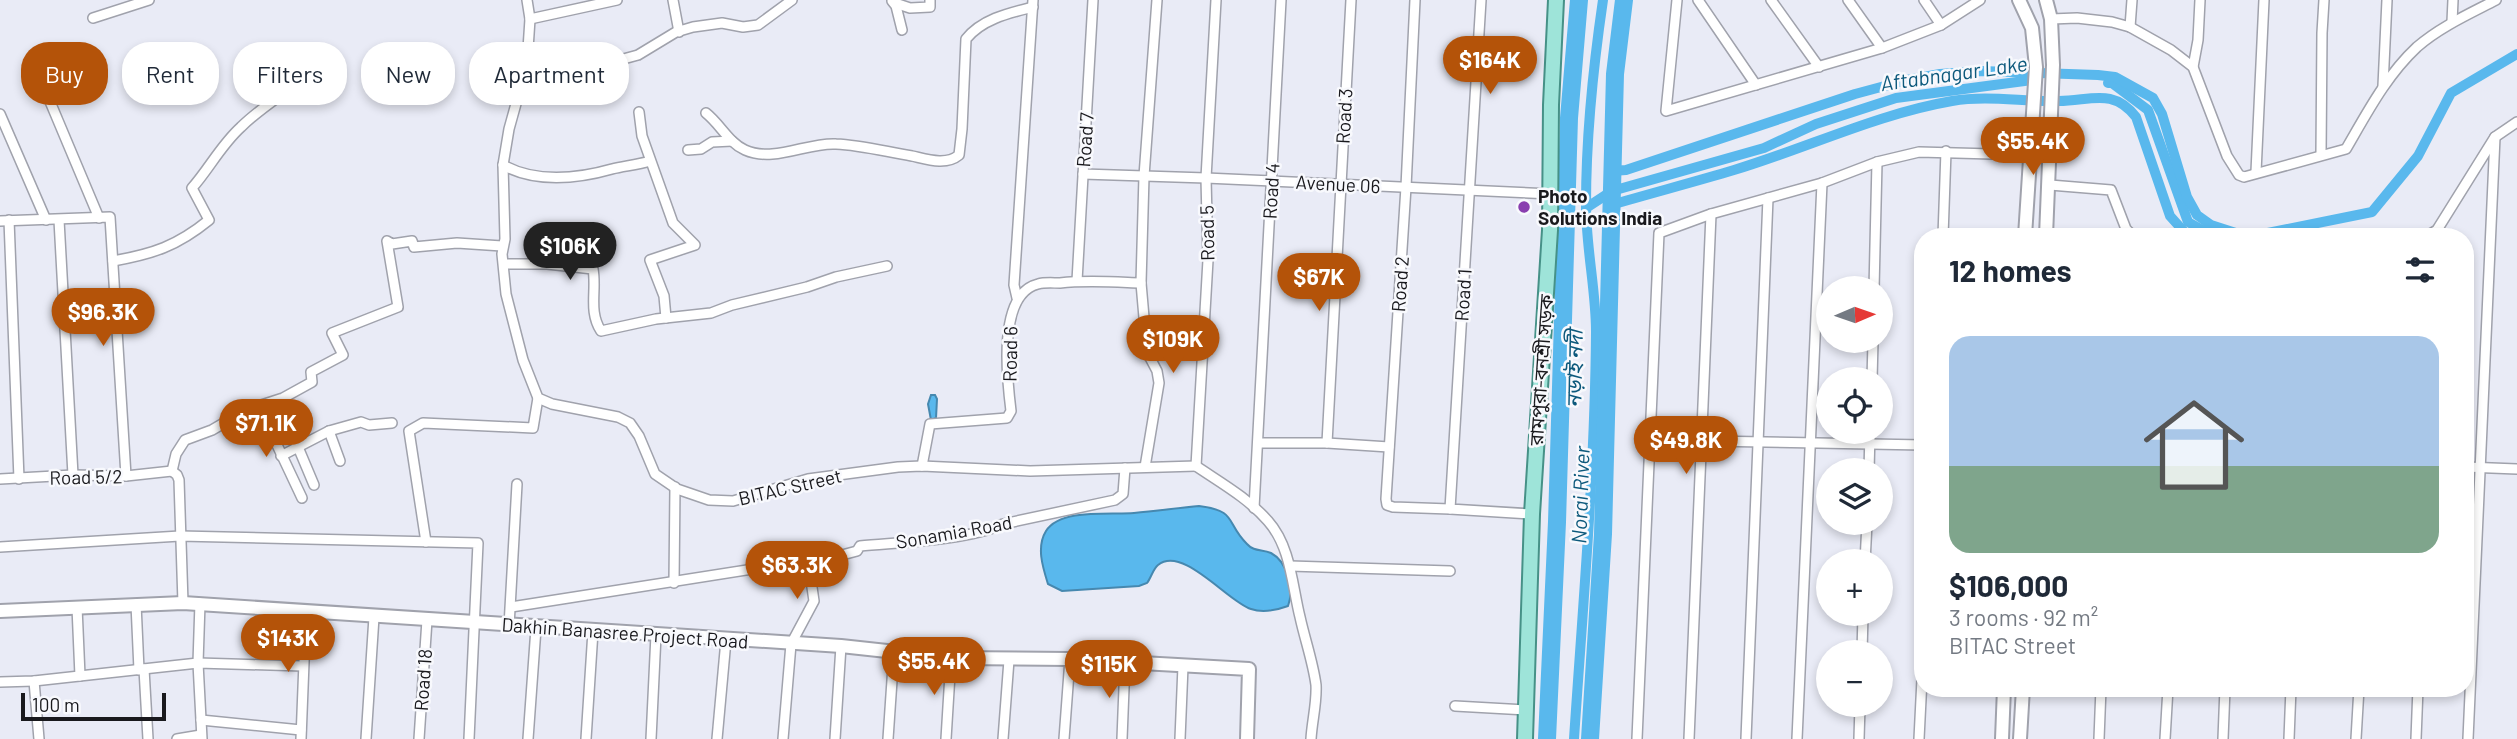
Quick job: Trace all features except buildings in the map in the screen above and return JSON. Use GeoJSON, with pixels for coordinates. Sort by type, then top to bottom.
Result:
{"type":"FeatureCollection","features":[{"type":"Feature","properties":{"kind":"main road","name":"রামপুরা-বনশ্রী সড়ক"},"geometry":{"type":"LineString","coordinates":[[1525,739],[1532,514],[1551,194],[1551,104],[1556,0]]}},
{"type":"Feature","properties":{"kind":"street"},"geometry":{"type":"LineString","coordinates":[[93,19],[149,0]]}},
{"type":"Feature","properties":{"kind":"street"},"geometry":{"type":"LineString","coordinates":[[527,0],[530,19],[528,42]]}},
{"type":"Feature","properties":{"kind":"street"},"geometry":{"type":"LineString","coordinates":[[530,19],[617,0]]}},
{"type":"Feature","properties":{"kind":"street"},"geometry":{"type":"LineString","coordinates":[[673,0],[679,32]]}},
{"type":"Feature","properties":{"kind":"street"},"geometry":{"type":"LineString","coordinates":[[629,57],[679,32],[714,23],[743,27],[758,25],[792,0]]}},
{"type":"Feature","properties":{"kind":"street"},"geometry":{"type":"LineString","coordinates":[[892,1],[910,8],[927,8],[930,7],[930,0]]}},
{"type":"Feature","properties":{"kind":"street","name":"Road 7"},"geometry":{"type":"LineString","coordinates":[[1077,281],[1093,0]]}},
{"type":"Feature","properties":{"kind":"street"},"geometry":{"type":"LineString","coordinates":[[1145,467],[1159,383],[1157,371],[1147,352],[1141,283],[1144,176],[1157,0]]}},
{"type":"Feature","properties":{"kind":"street","name":"Road 5"},"geometry":{"type":"LineString","coordinates":[[1196,466],[1208,260],[1206,178],[1216,0]]}},
{"type":"Feature","properties":{"kind":"street","name":"Road 4"},"geometry":{"type":"LineString","coordinates":[[1254,508],[1282,0]]}},
{"type":"Feature","properties":{"kind":"street","name":"Road 3"},"geometry":{"type":"LineString","coordinates":[[1327,443],[1350,0]]}},
{"type":"Feature","properties":{"kind":"street","name":"Road 2"},"geometry":{"type":"LineString","coordinates":[[1415,0],[1387,505],[1450,509]]}},
{"type":"Feature","properties":{"kind":"street","name":"Road 1"},"geometry":{"type":"LineString","coordinates":[[1450,509],[1480,0]]}},
{"type":"Feature","properties":{"kind":"street"},"geometry":{"type":"LineString","coordinates":[[1677,0],[1666,111],[1882,48],[1941,25],[1980,0]]}},
{"type":"Feature","properties":{"kind":"street"},"geometry":{"type":"LineString","coordinates":[[1698,0],[1756,85]]}},
{"type":"Feature","properties":{"kind":"street"},"geometry":{"type":"LineString","coordinates":[[1771,0],[1819,67]]}},
{"type":"Feature","properties":{"kind":"street"},"geometry":{"type":"LineString","coordinates":[[1849,0],[1882,48]]}},
{"type":"Feature","properties":{"kind":"street"},"geometry":{"type":"LineString","coordinates":[[1924,0],[1941,25]]}},
{"type":"Feature","properties":{"kind":"street"},"geometry":{"type":"LineString","coordinates":[[2019,0],[2032,28],[2036,67],[2025,228]]}},
{"type":"Feature","properties":{"kind":"street"},"geometry":{"type":"LineString","coordinates":[[2046,0],[2051,19],[2053,65],[2046,228]]}},
{"type":"Feature","properties":{"kind":"street"},"geometry":{"type":"LineString","coordinates":[[2130,27],[2133,0]]}},
{"type":"Feature","properties":{"kind":"street"},"geometry":{"type":"LineString","coordinates":[[2193,67],[2198,40],[2200,0]]}},
{"type":"Feature","properties":{"kind":"street"},"geometry":{"type":"LineString","coordinates":[[2256,172],[2264,0]]}},
{"type":"Feature","properties":{"kind":"street"},"geometry":{"type":"LineString","coordinates":[[2321,154],[2324,0]]}},
{"type":"Feature","properties":{"kind":"street"},"geometry":{"type":"LineString","coordinates":[[2383,86],[2387,0]]}},
{"type":"Feature","properties":{"kind":"street"},"geometry":{"type":"LineString","coordinates":[[2452,22],[2453,0]]}},
{"type":"Feature","properties":{"kind":"street"},"geometry":{"type":"LineString","coordinates":[[2051,19],[2077,18],[2130,27],[2171,50],[2193,67],[2234,169],[2244,177],[2346,149],[2383,86],[2418,47],[2452,22],[2496,0]]}},
{"type":"Feature","properties":{"kind":"street"},"geometry":{"type":"LineString","coordinates":[[892,1],[902,30]]}},
{"type":"Feature","properties":{"kind":"street"},"geometry":{"type":"LineString","coordinates":[[706,113],[717,121],[732,141],[746,150],[765,154],[834,144],[933,160],[953,160],[959,155],[962,129],[966,39],[981,25],[1033,4],[1014,285],[1017,298]]}},
{"type":"Feature","properties":{"kind":"street"},"geometry":{"type":"LineString","coordinates":[[51,105],[99,218]]}},
{"type":"Feature","properties":{"kind":"street"},"geometry":{"type":"LineString","coordinates":[[113,261],[146,255],[187,238],[209,220],[192,188],[241,127],[269,105]]}},
{"type":"Feature","properties":{"kind":"street"},"geometry":{"type":"LineString","coordinates":[[426,542],[409,431],[423,423],[533,428],[538,398],[523,360],[506,294],[502,246],[505,239],[503,165],[516,105]]}},
{"type":"Feature","properties":{"kind":"street"},"geometry":{"type":"LineString","coordinates":[[639,112],[642,135],[673,223],[695,245],[650,260],[664,296],[666,318]]}},
{"type":"Feature","properties":{"kind":"street"},"geometry":{"type":"LineString","coordinates":[[0,114],[46,220]]}},
{"type":"Feature","properties":{"kind":"street"},"geometry":{"type":"LineString","coordinates":[[2440,228],[2495,137],[2517,122]]}},
{"type":"Feature","properties":{"kind":"street"},"geometry":{"type":"LineString","coordinates":[[2474,604],[2495,137]]}},
{"type":"Feature","properties":{"kind":"street"},"geometry":{"type":"LineString","coordinates":[[688,150],[701,149],[712,142],[732,141]]}},
{"type":"Feature","properties":{"kind":"street"},"geometry":{"type":"LineString","coordinates":[[1942,228],[1946,151]]}},
{"type":"Feature","properties":{"kind":"street"},"geometry":{"type":"LineString","coordinates":[[1637,739],[1659,233],[1711,214],[1822,183],[1877,162],[1919,152],[2029,155]]}},
{"type":"Feature","properties":{"kind":"street"},"geometry":{"type":"LineString","coordinates":[[503,165],[518,174],[582,177],[650,161]]}},
{"type":"Feature","properties":{"kind":"street"},"geometry":{"type":"LineString","coordinates":[[1874,276],[1877,162]]}},
{"type":"Feature","properties":{"kind":"street","name":"Avenue 06"},"geometry":{"type":"LineString","coordinates":[[1083,174],[1551,194]]}},
{"type":"Feature","properties":{"kind":"street"},"geometry":{"type":"LineString","coordinates":[[1797,739],[1822,183]]}},
{"type":"Feature","properties":{"kind":"street"},"geometry":{"type":"LineString","coordinates":[[2049,185],[2111,190],[2126,228]]}},
{"type":"Feature","properties":{"kind":"street"},"geometry":{"type":"LineString","coordinates":[[1746,739],[1768,198]]}},
{"type":"Feature","properties":{"kind":"street"},"geometry":{"type":"LineString","coordinates":[[1689,739],[1711,214]]}},
{"type":"Feature","properties":{"kind":"street"},"geometry":{"type":"LineString","coordinates":[[19,479],[4,221],[99,218],[110,218],[126,477]]}},
{"type":"Feature","properties":{"kind":"street"},"geometry":{"type":"LineString","coordinates":[[59,220],[73,475]]}},
{"type":"Feature","properties":{"kind":"street"},"geometry":{"type":"LineString","coordinates":[[183,603],[179,480],[172,471],[176,454],[186,440],[212,430],[246,410],[282,398],[312,382],[311,372],[343,355],[332,334],[398,307],[387,241],[392,244],[412,241],[414,247],[457,243],[502,246]]}},
{"type":"Feature","properties":{"kind":"street"},"geometry":{"type":"LineString","coordinates":[[504,264],[547,264],[593,270],[592,296],[596,321],[601,331],[666,318],[711,313],[732,305],[795,291],[836,277],[887,266]]}},
{"type":"Feature","properties":{"kind":"street","name":"Road 6"},"geometry":{"type":"LineString","coordinates":[[922,466],[930,424],[1007,418],[1012,411],[1009,325],[1017,298],[1037,284],[1077,281],[1141,283]]}},
{"type":"Feature","properties":{"kind":"street","name":"BITAC Street"},"geometry":{"type":"LineString","coordinates":[[538,398],[552,404],[618,417],[630,423],[639,436],[655,474],[675,487],[709,500],[733,501],[808,479],[922,466],[1030,471],[1196,466]]}},
{"type":"Feature","properties":{"kind":"street"},"geometry":{"type":"LineString","coordinates":[[262,405],[281,456],[302,498]]}},
{"type":"Feature","properties":{"kind":"street"},"geometry":{"type":"LineString","coordinates":[[272,427],[287,419],[314,485]]}},
{"type":"Feature","properties":{"kind":"street"},"geometry":{"type":"LineString","coordinates":[[281,456],[329,431],[361,422],[369,425],[392,423]]}},
{"type":"Feature","properties":{"kind":"street"},"geometry":{"type":"LineString","coordinates":[[329,431],[340,461]]}},
{"type":"Feature","properties":{"kind":"street"},"geometry":{"type":"LineString","coordinates":[[1651,440],[1816,443]]}},
{"type":"Feature","properties":{"kind":"street"},"geometry":{"type":"LineString","coordinates":[[1259,443],[1389,447]]}},
{"type":"Feature","properties":{"kind":"street"},"geometry":{"type":"LineString","coordinates":[[1893,444],[1914,445]]}},
{"type":"Feature","properties":{"kind":"street"},"geometry":{"type":"LineString","coordinates":[[1196,466],[1254,508],[1269,522],[1281,539],[1290,566],[1315,685],[1311,739]]}},
{"type":"Feature","properties":{"kind":"street","name":"Sonamia Road"},"geometry":{"type":"LineString","coordinates":[[511,607],[842,555],[857,551],[860,546],[944,538],[992,529],[1003,524],[1115,500],[1123,494],[1125,468]]}},
{"type":"Feature","properties":{"kind":"street"},"geometry":{"type":"LineString","coordinates":[[2474,468],[2517,469]]}},
{"type":"Feature","properties":{"kind":"street","name":"Road 5/2"},"geometry":{"type":"LineString","coordinates":[[0,479],[73,475],[126,477],[172,471]]}},
{"type":"Feature","properties":{"kind":"street"},"geometry":{"type":"LineString","coordinates":[[509,626],[517,484]]}},
{"type":"Feature","properties":{"kind":"street"},"geometry":{"type":"LineString","coordinates":[[674,583],[675,487]]}},
{"type":"Feature","properties":{"kind":"street"},"geometry":{"type":"LineString","coordinates":[[1450,509],[1532,514]]}},
{"type":"Feature","properties":{"kind":"street"},"geometry":{"type":"LineString","coordinates":[[0,547],[180,537],[478,543],[470,739]]}},
{"type":"Feature","properties":{"kind":"street"},"geometry":{"type":"LineString","coordinates":[[783,739],[790,643],[814,601],[808,560]]}},
{"type":"Feature","properties":{"kind":"street"},"geometry":{"type":"LineString","coordinates":[[1290,566],[1450,570]]}},
{"type":"Feature","properties":{"kind":"street"},"geometry":{"type":"LineString","coordinates":[[177,739],[201,737],[198,663],[200,603]]}},
{"type":"Feature","properties":{"kind":"street","name":"Dakhin Banasree Project Road"},"geometry":{"type":"LineString","coordinates":[[0,611],[200,603],[536,628],[841,646],[951,657],[1070,659],[1249,669],[1247,739]]}},
{"type":"Feature","properties":{"kind":"street"},"geometry":{"type":"LineString","coordinates":[[136,604],[148,739]]}},
{"type":"Feature","properties":{"kind":"street"},"geometry":{"type":"LineString","coordinates":[[77,607],[80,676]]}},
{"type":"Feature","properties":{"kind":"street"},"geometry":{"type":"LineString","coordinates":[[201,720],[301,734],[306,611]]}},
{"type":"Feature","properties":{"kind":"street"},"geometry":{"type":"LineString","coordinates":[[366,739],[374,617]]}},
{"type":"Feature","properties":{"kind":"street","name":"Road 18"},"geometry":{"type":"LineString","coordinates":[[419,739],[427,620]]}},
{"type":"Feature","properties":{"kind":"street"},"geometry":{"type":"LineString","coordinates":[[528,739],[536,628]]}},
{"type":"Feature","properties":{"kind":"street"},"geometry":{"type":"LineString","coordinates":[[586,739],[593,631]]}},
{"type":"Feature","properties":{"kind":"street"},"geometry":{"type":"LineString","coordinates":[[651,739],[656,635]]}},
{"type":"Feature","properties":{"kind":"street"},"geometry":{"type":"LineString","coordinates":[[718,739],[726,640]]}},
{"type":"Feature","properties":{"kind":"street"},"geometry":{"type":"LineString","coordinates":[[835,739],[841,646]]}},
{"type":"Feature","properties":{"kind":"street"},"geometry":{"type":"LineString","coordinates":[[888,739],[894,650]]}},
{"type":"Feature","properties":{"kind":"street"},"geometry":{"type":"LineString","coordinates":[[946,739],[951,657]]}},
{"type":"Feature","properties":{"kind":"street"},"geometry":{"type":"LineString","coordinates":[[1064,739],[1070,659]]}},
{"type":"Feature","properties":{"kind":"street"},"geometry":{"type":"LineString","coordinates":[[1003,739],[1009,660]]}},
{"type":"Feature","properties":{"kind":"street"},"geometry":{"type":"LineString","coordinates":[[1122,739],[1125,662]]}},
{"type":"Feature","properties":{"kind":"street"},"geometry":{"type":"LineString","coordinates":[[0,682],[34,681],[198,663],[303,666]]}},
{"type":"Feature","properties":{"kind":"street"},"geometry":{"type":"LineString","coordinates":[[1180,739],[1183,666]]}},
{"type":"Feature","properties":{"kind":"street"},"geometry":{"type":"LineString","coordinates":[[34,681],[39,739]]}},
{"type":"Feature","properties":{"kind":"street"},"geometry":{"type":"LineString","coordinates":[[1919,739],[1921,697]]}},
{"type":"Feature","properties":{"kind":"street"},"geometry":{"type":"LineString","coordinates":[[2001,739],[2003,697]]}},
{"type":"Feature","properties":{"kind":"street"},"geometry":{"type":"LineString","coordinates":[[2020,739],[2022,697]]}},
{"type":"Feature","properties":{"kind":"street"},"geometry":{"type":"LineString","coordinates":[[2099,739],[2101,697]]}},
{"type":"Feature","properties":{"kind":"street"},"geometry":{"type":"LineString","coordinates":[[2165,739],[2167,697]]}},
{"type":"Feature","properties":{"kind":"street"},"geometry":{"type":"LineString","coordinates":[[2223,739],[2225,697]]}},
{"type":"Feature","properties":{"kind":"street"},"geometry":{"type":"LineString","coordinates":[[2289,739],[2291,697]]}},
{"type":"Feature","properties":{"kind":"street"},"geometry":{"type":"LineString","coordinates":[[2356,739],[2358,697]]}},
{"type":"Feature","properties":{"kind":"street"},"geometry":{"type":"LineString","coordinates":[[2416,739],[2418,697]]}},
{"type":"Feature","properties":{"kind":"street"},"geometry":{"type":"LineString","coordinates":[[2468,739],[2470,697]]}},
{"type":"Feature","properties":{"kind":"street"},"geometry":{"type":"LineString","coordinates":[[1455,706],[1527,710]]}},
{"type":"Feature","properties":{"kind":"street"},"geometry":{"type":"LineString","coordinates":[[1859,739],[1860,717]]}},
{"type":"Feature","properties":{"kind":"water"},"geometry":{"type":"Polygon","coordinates":[[[931,395],[935,395],[937,399],[936,418],[931,420],[928,404],[931,395]]]}},
{"type":"Feature","properties":{"kind":"water"},"geometry":{"type":"Polygon","coordinates":[[[1199,506],[1226,514],[1250,547],[1277,557],[1290,585],[1288,606],[1260,611],[1251,609],[1180,562],[1168,561],[1158,565],[1147,583],[1139,586],[1062,591],[1048,584],[1041,558],[1041,544],[1046,531],[1053,524],[1087,514],[1134,513],[1199,506]]]}},
{"type":"Feature","properties":{"kind":"waterway","name":"Norai River"},"geometry":{"type":"LineString","coordinates":[[1547,739],[1557,522],[1569,118],[1579,0]]}},
{"type":"Feature","properties":{"kind":"waterway","name":"নড়াই নদী"},"geometry":{"type":"LineString","coordinates":[[1574,739],[1595,383],[1596,316],[1586,221],[1587,153],[1603,0]]}},
{"type":"Feature","properties":{"kind":"waterway","name":"Norai River"},"geometry":{"type":"LineString","coordinates":[[1590,739],[1603,534],[1615,74],[1624,0]]}},
{"type":"Feature","properties":{"kind":"waterway","name":"Aftabnagar Lake"},"geometry":{"type":"LineString","coordinates":[[2293,228],[2372,212],[2418,156],[2451,93],[2517,54]]}},
{"type":"Feature","properties":{"kind":"waterway"},"geometry":{"type":"LineString","coordinates":[[2181,228],[2170,216],[2136,117],[2119,102],[2110,99],[1952,101],[1897,114],[1734,170],[1611,205],[1612,171],[1626,170],[1855,94],[1907,80],[1981,71],[2098,75],[2115,77],[2153,98],[2162,114],[2187,197],[2197,215],[2220,228]]}},
{"type":"Feature","properties":{"kind":"waterway","name":"Aftabnagar Lake"},"geometry":{"type":"LineString","coordinates":[[1586,208],[1612,191],[1764,148],[1816,124],[1896,98],[2032,80]]}},
{"type":"Feature","properties":{"kind":"waterway","name":"Aftabnagar Lake"},"geometry":{"type":"LineString","coordinates":[[2108,83],[2112,83],[2148,110],[2188,222],[2199,228]]}},
{"type":"Feature","properties":{"kind":"place","name":"Photo Solutions India"},"geometry":{"type":"Point","coordinates":[1524,207]}}]}
